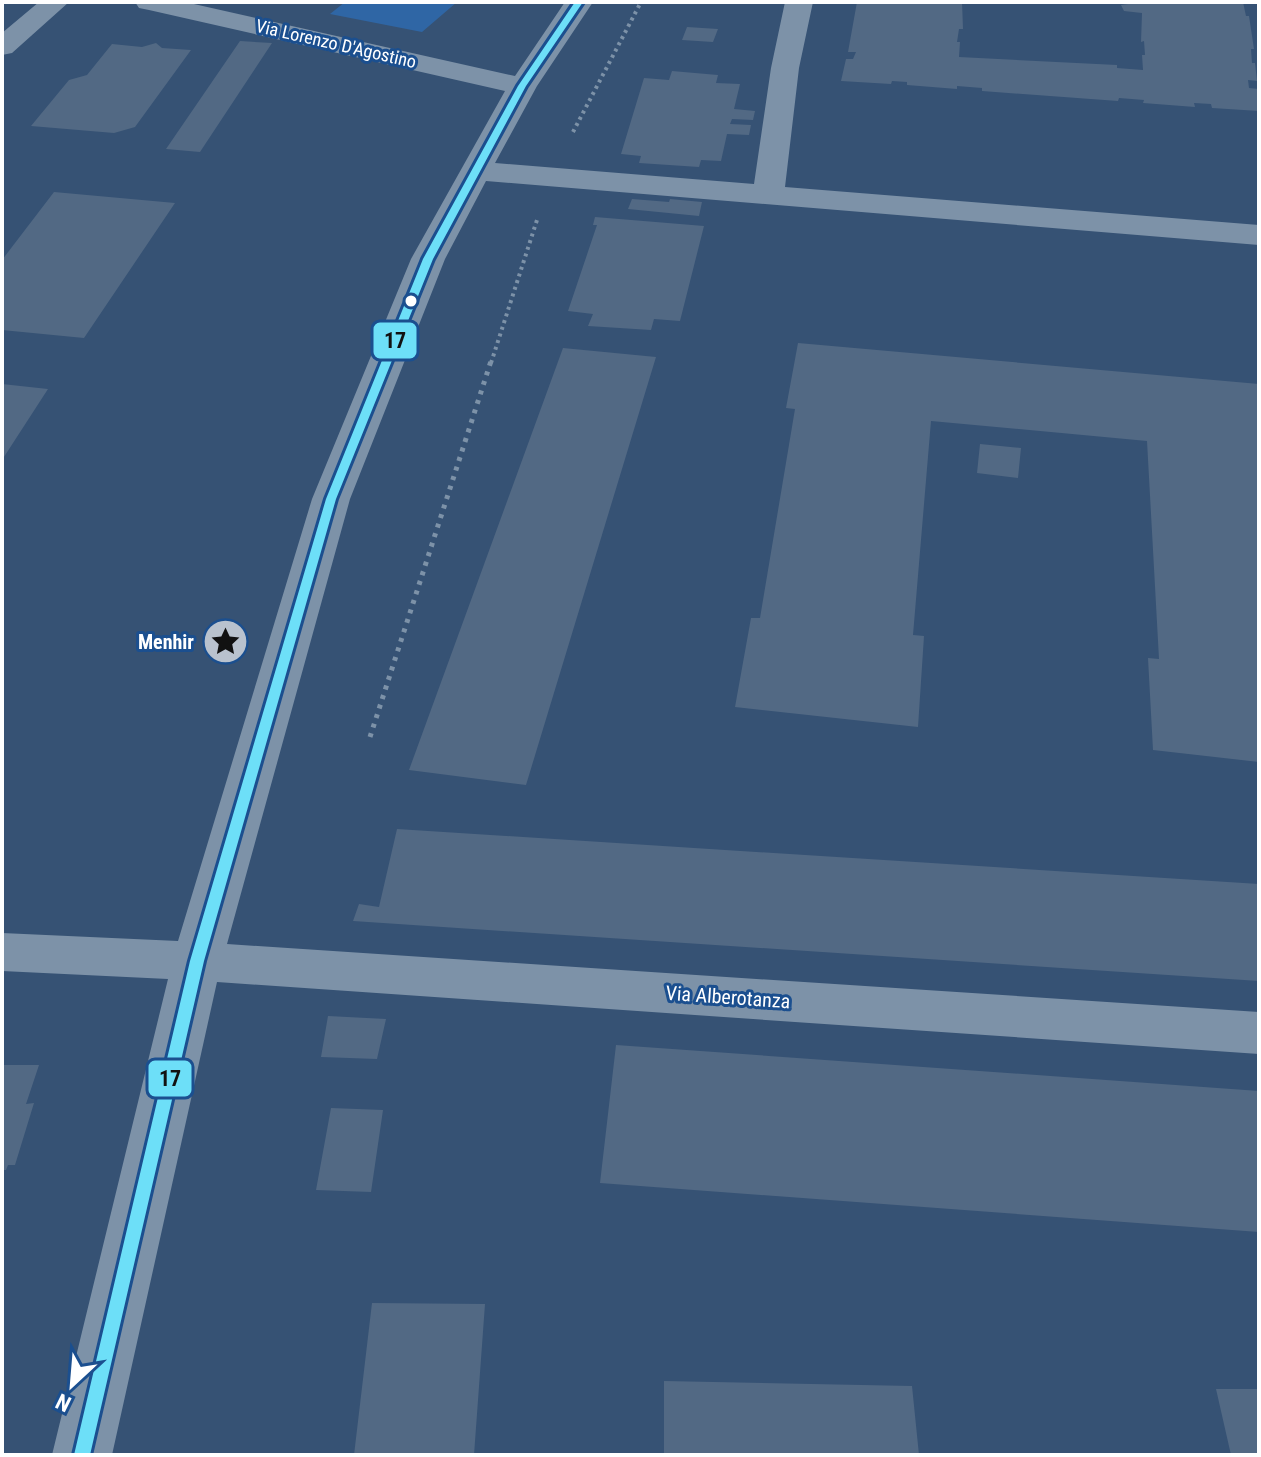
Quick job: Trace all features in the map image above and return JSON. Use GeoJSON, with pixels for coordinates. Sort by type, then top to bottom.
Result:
{"type":"FeatureCollection","features":[{"type":"Feature","properties":{"kind":"street"},"geometry":{"type":"LineString","coordinates":[[6,40],[55,2]]}},
{"type":"Feature","properties":{"kind":"street","name":"Via Lorenzo D'Agostino"},"geometry":{"type":"LineString","coordinates":[[149,2],[522,86]]}},
{"type":"Feature","properties":{"kind":"street"},"geometry":{"type":"LineString","coordinates":[[82,1455],[197,961],[331,499],[428,259],[522,86],[579,2]]}},
{"type":"Feature","properties":{"kind":"street"},"geometry":{"type":"LineString","coordinates":[[768,197],[785,68],[799,2]]}},
{"type":"Feature","properties":{"kind":"street"},"geometry":{"type":"LineString","coordinates":[[476,171],[1259,235]]}},
{"type":"Feature","properties":{"kind":"street","name":"Via Alberotanza"},"geometry":{"type":"LineString","coordinates":[[2,952],[197,961],[1259,1033]]}},
{"type":"Feature","properties":{"kind":"path"},"geometry":{"type":"LineString","coordinates":[[567,144],[641,2]]}},
{"type":"Feature","properties":{"kind":"path"},"geometry":{"type":"LineString","coordinates":[[370,737],[539,211]]}},
{"type":"Feature","properties":{"kind":"shaded area"},"geometry":{"type":"Polygon","coordinates":[[[345,2],[457,2],[422,32],[330,14],[345,2]]]}},
{"type":"Feature","properties":{"kind":"building"},"geometry":{"type":"Polygon","coordinates":[[[857,2],[962,2],[963,29],[959,29],[957,42],[960,42],[959,57],[1117,65],[1117,68],[1143,70],[1142,13],[1124,11],[1121,5],[1141,2],[1243,2],[1246,16],[1249,16],[1254,49],[1251,49],[1252,63],[1255,63],[1257,81],[1248,80],[1249,88],[1259,89],[1259,111],[1212,108],[1211,104],[1194,103],[1195,107],[1119,98],[1118,101],[982,91],[982,88],[957,86],[957,89],[907,85],[907,82],[841,81],[846,59],[853,59],[856,52],[848,52],[857,2]]]}},
{"type":"Feature","properties":{"kind":"building"},"geometry":{"type":"Polygon","coordinates":[[[687,27],[718,29],[713,42],[682,40],[687,27]]]}},
{"type":"Feature","properties":{"kind":"building"},"geometry":{"type":"Polygon","coordinates":[[[240,41],[272,43],[200,152],[166,149],[240,41]]]}},
{"type":"Feature","properties":{"kind":"building"},"geometry":{"type":"Polygon","coordinates":[[[156,43],[162,48],[191,50],[135,127],[114,133],[31,126],[69,80],[87,75],[112,44],[142,47],[156,43]]]}},
{"type":"Feature","properties":{"kind":"building"},"geometry":{"type":"Polygon","coordinates":[[[672,71],[718,75],[716,83],[740,84],[734,109],[755,111],[753,120],[732,119],[730,124],[751,125],[749,135],[727,134],[721,161],[701,160],[699,167],[639,163],[641,156],[621,154],[644,78],[669,80],[672,71]]]}},
{"type":"Feature","properties":{"kind":"building"},"geometry":{"type":"Polygon","coordinates":[[[54,192],[175,203],[84,338],[2,330],[2,260],[54,192]]]}},
{"type":"Feature","properties":{"kind":"building"},"geometry":{"type":"Polygon","coordinates":[[[632,199],[702,202],[699,216],[628,209],[632,199]]]}},
{"type":"Feature","properties":{"kind":"building"},"geometry":{"type":"Polygon","coordinates":[[[595,217],[704,226],[680,321],[654,319],[651,330],[588,326],[593,314],[568,311],[597,225],[593,225],[595,217]]]}},
{"type":"Feature","properties":{"kind":"building"},"geometry":{"type":"Polygon","coordinates":[[[798,343],[1259,384],[1259,762],[1153,750],[1148,658],[1159,659],[1147,441],[931,421],[913,635],[924,636],[918,727],[735,707],[751,618],[760,618],[795,409],[786,408],[798,343]]]}},
{"type":"Feature","properties":{"kind":"building"},"geometry":{"type":"Polygon","coordinates":[[[563,348],[656,357],[526,785],[409,770],[563,348]]]}},
{"type":"Feature","properties":{"kind":"building"},"geometry":{"type":"Polygon","coordinates":[[[2,384],[48,389],[2,460],[2,384]]]}},
{"type":"Feature","properties":{"kind":"building"},"geometry":{"type":"Polygon","coordinates":[[[980,444],[1021,448],[1018,478],[977,473],[980,444]]]}},
{"type":"Feature","properties":{"kind":"building"},"geometry":{"type":"Polygon","coordinates":[[[397,829],[1259,884],[1259,981],[353,921],[359,904],[379,907],[397,829]]]}},
{"type":"Feature","properties":{"kind":"building"},"geometry":{"type":"Polygon","coordinates":[[[328,1016],[386,1019],[377,1059],[321,1057],[328,1016]]]}},
{"type":"Feature","properties":{"kind":"building"},"geometry":{"type":"Polygon","coordinates":[[[616,1045],[1259,1091],[1259,1232],[600,1183],[616,1045]]]}},
{"type":"Feature","properties":{"kind":"building"},"geometry":{"type":"Polygon","coordinates":[[[2,1065],[39,1065],[26,1104],[34,1103],[15,1165],[8,1165],[6,1170],[2,1170],[2,1065]]]}},
{"type":"Feature","properties":{"kind":"building"},"geometry":{"type":"Polygon","coordinates":[[[331,1108],[383,1110],[371,1192],[316,1190],[331,1108]]]}},
{"type":"Feature","properties":{"kind":"building"},"geometry":{"type":"Polygon","coordinates":[[[372,1303],[485,1304],[474,1455],[354,1455],[372,1303]]]}},
{"type":"Feature","properties":{"kind":"building"},"geometry":{"type":"Polygon","coordinates":[[[664,1381],[912,1386],[919,1455],[664,1455],[664,1381]]]}},
{"type":"Feature","properties":{"kind":"building"},"geometry":{"type":"Polygon","coordinates":[[[1216,1389],[1259,1389],[1259,1455],[1231,1455],[1216,1389]]]}},
{"type":"Feature","properties":{"kind":"transit line","name":"17"},"geometry":{"type":"LineString","coordinates":[[82,1455],[197,961],[331,499],[428,259],[522,86],[579,2]]}},
{"type":"Feature","properties":{"kind":"place","name":"Menhir"},"geometry":{"type":"Point","coordinates":[225,642]}}]}
